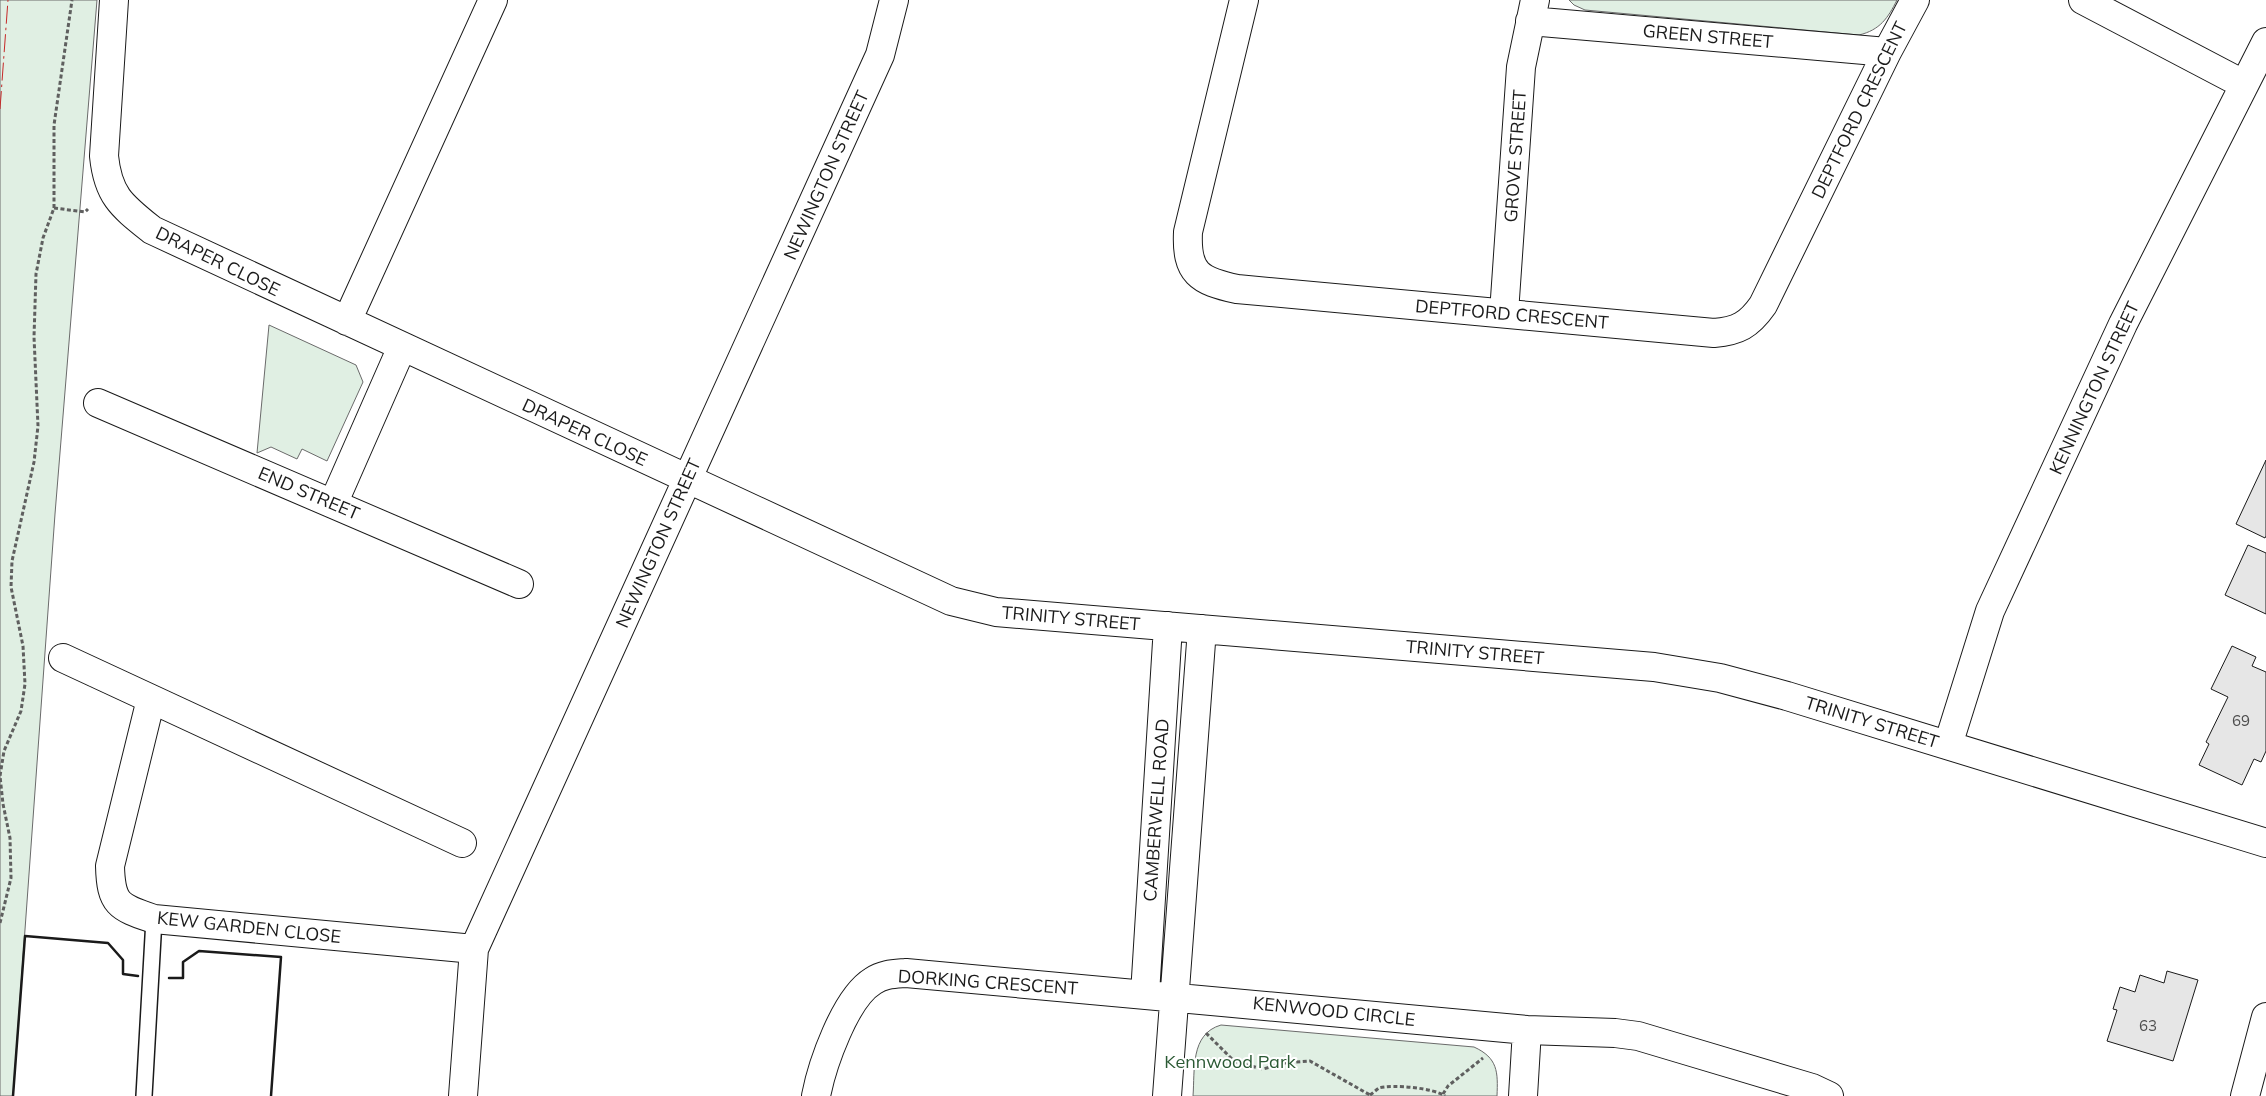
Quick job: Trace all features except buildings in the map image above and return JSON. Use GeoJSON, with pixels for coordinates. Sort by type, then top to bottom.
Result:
{"type":"FeatureCollection","features":[{"type":"Feature","properties":{"kind":"street","name":"DRAPER CLOSE"},"geometry":{"type":"LineString","coordinates":[[114,0],[104,156],[106,176],[112,192],[126,208],[152,230],[688,478]]}},
{"type":"Feature","properties":{"kind":"street"},"geometry":{"type":"LineString","coordinates":[[347,321],[493,0]]}},
{"type":"Feature","properties":{"kind":"street","name":"NEWINGTON STREET"},"geometry":{"type":"LineString","coordinates":[[463,1096],[474,950],[880,55],[894,0]]}},
{"type":"Feature","properties":{"kind":"street","name":"DEPTFORD CRESCENT"},"geometry":{"type":"LineString","coordinates":[[1244,0],[1188,232],[1187,251],[1193,269],[1201,278],[1214,284],[1237,289],[1714,333],[1730,332],[1754,318],[1768,296],[1887,52],[1915,0]]}},
{"type":"Feature","properties":{"kind":"street"},"geometry":{"type":"LineString","coordinates":[[2082,0],[2243,84]]}},
{"type":"Feature","properties":{"kind":"street","name":"GROVE STREET"},"geometry":{"type":"LineString","coordinates":[[1504,314],[1521,67],[1532,10]]}},
{"type":"Feature","properties":{"kind":"street","name":"GREEN STREET"},"geometry":{"type":"LineString","coordinates":[[1532,10],[1887,52]]}},
{"type":"Feature","properties":{"kind":"street","name":"KENNINGTON STREET"},"geometry":{"type":"LineString","coordinates":[[1948,745],[1990,611],[2124,324],[2243,84],[2266,42]]}},
{"type":"Feature","properties":{"kind":"street"},"geometry":{"type":"LineString","coordinates":[[333,504],[402,347]]}},
{"type":"Feature","properties":{"kind":"street","name":"END STREET"},"geometry":{"type":"LineString","coordinates":[[98,403],[519,584]]}},
{"type":"Feature","properties":{"kind":"street","name":"TRINITY STREET"},"geometry":{"type":"LineString","coordinates":[[688,478],[951,600],[996,612],[1654,667],[1753,686],[2266,843]]}},
{"type":"Feature","properties":{"kind":"street","name":"CAMBERWELL ROAD"},"geometry":{"type":"LineString","coordinates":[[1145,994],[1168,626]]}},
{"type":"Feature","properties":{"kind":"street","name":"CAMBERWELL ROAD"},"geometry":{"type":"LineString","coordinates":[[1180,996],[1202,629]]}},
{"type":"Feature","properties":{"kind":"street"},"geometry":{"type":"LineString","coordinates":[[63,658],[462,843]]}},
{"type":"Feature","properties":{"kind":"street","name":"KEW GARDEN CLOSE"},"geometry":{"type":"LineString","coordinates":[[151,699],[110,866],[110,880],[115,899],[127,910],[154,919],[474,950]]}},
{"type":"Feature","properties":{"kind":"street","name":"DORKING CRESCENT"},"geometry":{"type":"LineString","coordinates":[[816,1096],[828,1052],[846,1015],[858,995],[872,981],[886,974],[906,972],[1180,996]]}},
{"type":"Feature","properties":{"kind":"street"},"geometry":{"type":"LineString","coordinates":[[1167,1096],[1180,996]]}},
{"type":"Feature","properties":{"kind":"street","name":"KENWOOD CIRCLE"},"geometry":{"type":"LineString","coordinates":[[1180,996],[1527,1030],[1615,1033],[1638,1036],[1812,1088],[1829,1096]]}},
{"type":"Feature","properties":{"kind":"street"},"geometry":{"type":"LineString","coordinates":[[2245,1096],[2266,1017]]}},
{"type":"Feature","properties":{"kind":"street"},"geometry":{"type":"LineString","coordinates":[[1523,1096],[1527,1030]]}},
{"type":"Feature","properties":{"kind":"lane"},"geometry":{"type":"LineString","coordinates":[[144,1096],[154,919]]}},
{"type":"Feature","properties":{"kind":"path"},"geometry":{"type":"LineString","coordinates":[[0,922],[11,878],[10,838],[0,776],[4,752],[20,711],[25,684],[24,646],[12,587],[12,561],[28,495],[38,426],[34,337],[36,274],[43,238],[54,208],[54,125],[72,0]]}},
{"type":"Feature","properties":{"kind":"path"},"geometry":{"type":"LineString","coordinates":[[1180,996],[1210,1037],[1235,1062],[1263,1069],[1285,1063],[1310,1061],[1370,1095],[1378,1089],[1386,1087],[1426,1089],[1444,1095],[1448,1086],[1488,1055]]}},
{"type":"Feature","properties":{"kind":"green space"},"geometry":{"type":"Polygon","coordinates":[[[0,0],[97,0],[55,514],[13,1096],[0,1096],[0,0]]]}},
{"type":"Feature","properties":{"kind":"green space"},"geometry":{"type":"Polygon","coordinates":[[[1569,0],[1897,0],[1883,22],[1873,30],[1859,35],[1585,10],[1574,5],[1569,0]]]}},
{"type":"Feature","properties":{"kind":"green space"},"geometry":{"type":"Polygon","coordinates":[[[269,325],[356,365],[363,382],[327,461],[302,449],[297,459],[271,447],[257,453],[269,325]]]}},
{"type":"Feature","properties":{"kind":"green space","name":"Kennwood Park"},"geometry":{"type":"Polygon","coordinates":[[[1221,1025],[1474,1047],[1488,1056],[1495,1067],[1497,1096],[1193,1096],[1196,1054],[1199,1045],[1204,1036],[1221,1025]]]}},
{"type":"Feature","properties":{"kind":"wall"},"geometry":{"type":"LineString","coordinates":[[13,1096],[25,936],[108,943],[123,960],[123,974],[138,976]]}},
{"type":"Feature","properties":{"kind":"wall"},"geometry":{"type":"LineString","coordinates":[[169,978],[183,978],[183,962],[199,951],[281,957],[271,1096]]}},
{"type":"Feature","properties":{"kind":"power"},"geometry":{"type":"LineString","coordinates":[[0,109],[8,0]]}}]}
